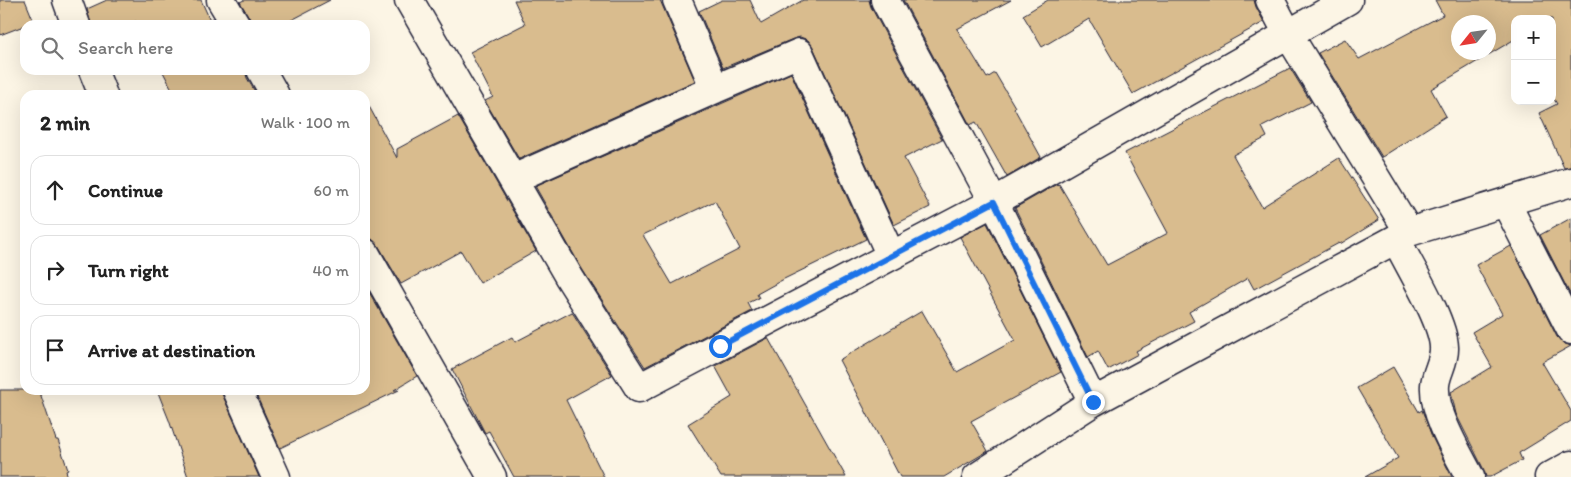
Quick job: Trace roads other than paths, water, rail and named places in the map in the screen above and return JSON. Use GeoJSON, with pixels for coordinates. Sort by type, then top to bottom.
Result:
{"type":"FeatureCollection","features":[{"type":"Feature","properties":{"kind":"street"},"geometry":{"type":"LineString","coordinates":[[67,0],[74,20]]}},
{"type":"Feature","properties":{"kind":"street"},"geometry":{"type":"LineString","coordinates":[[221,0],[233,20]]}},
{"type":"Feature","properties":{"kind":"street"},"geometry":{"type":"LineString","coordinates":[[409,0],[569,277],[639,388],[994,202],[1348,0]]}},
{"type":"Feature","properties":{"kind":"street"},"geometry":{"type":"LineString","coordinates":[[677,0],[715,89]]}},
{"type":"Feature","properties":{"kind":"street"},"geometry":{"type":"LineString","coordinates":[[884,0],[994,202],[1093,402]]}},
{"type":"Feature","properties":{"kind":"street"},"geometry":{"type":"LineString","coordinates":[[1270,0],[1402,236],[1439,326],[1444,348],[1441,367],[1435,384],[1438,411],[1470,477]]}},
{"type":"Feature","properties":{"kind":"street"},"geometry":{"type":"LineString","coordinates":[[513,179],[799,53],[891,256]]}},
{"type":"Feature","properties":{"kind":"street"},"geometry":{"type":"LineString","coordinates":[[94,75],[101,90]]}},
{"type":"Feature","properties":{"kind":"street"},"geometry":{"type":"LineString","coordinates":[[264,75],[272,90]]}},
{"type":"Feature","properties":{"kind":"street"},"geometry":{"type":"LineString","coordinates":[[977,477],[1093,402],[1402,236],[1571,182]]}},
{"type":"Feature","properties":{"kind":"street"},"geometry":{"type":"LineString","coordinates":[[1506,203],[1571,330]]}},
{"type":"Feature","properties":{"kind":"street"},"geometry":{"type":"LineString","coordinates":[[370,262],[492,477]]}},
{"type":"Feature","properties":{"kind":"street"},"geometry":{"type":"LineString","coordinates":[[239,395],[276,477]]}},
{"type":"Feature","properties":{"kind":"street"},"geometry":{"type":"LineString","coordinates":[[1549,477],[1571,465]]}}]}
